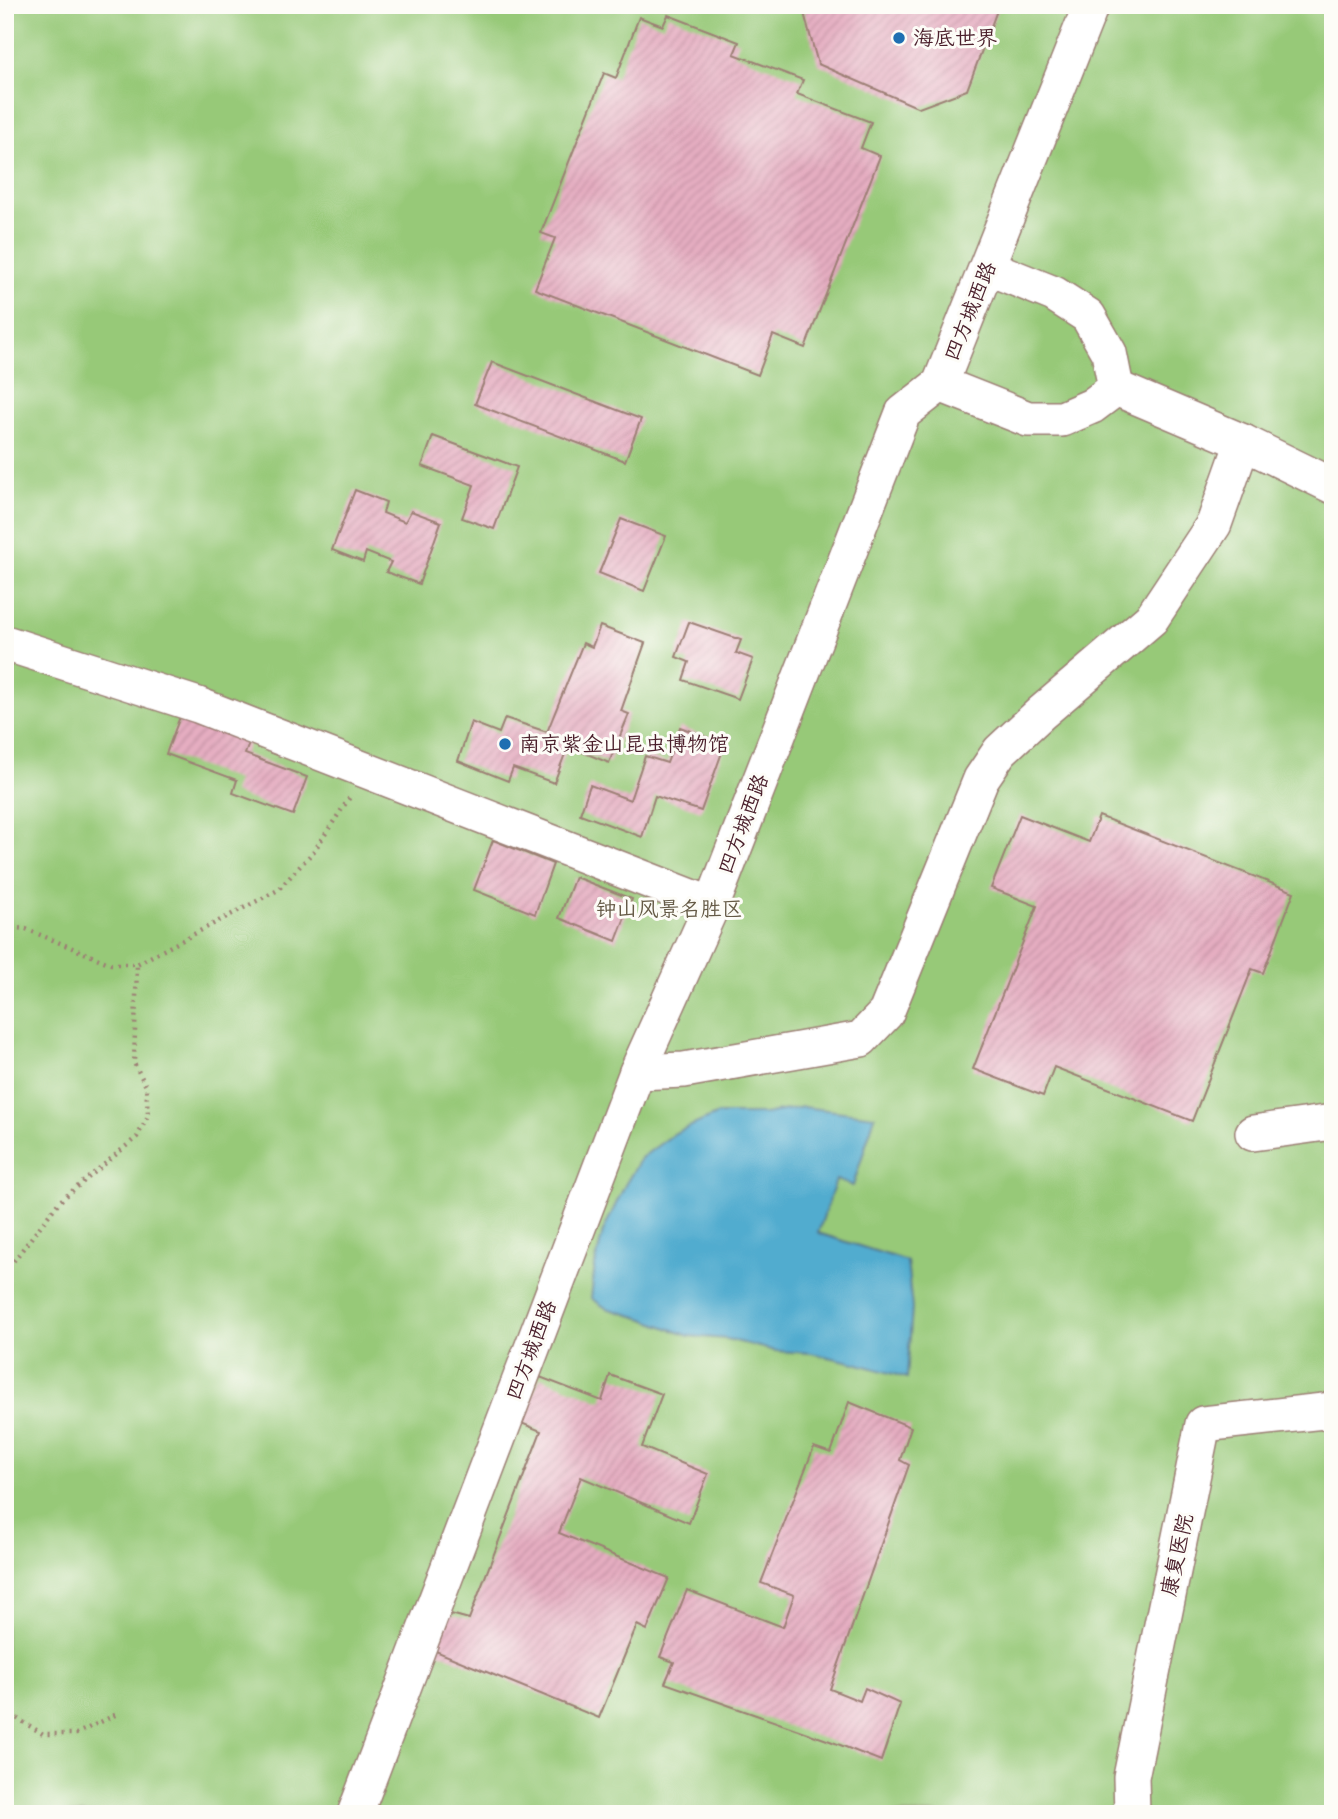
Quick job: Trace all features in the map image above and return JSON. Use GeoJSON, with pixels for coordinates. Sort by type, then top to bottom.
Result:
{"type":"FeatureCollection","features":[{"type":"Feature","properties":{"kind":"street","name":"四方城西路"},"geometry":{"type":"LineString","coordinates":[[355,1814],[637,1072],[712,905],[903,413],[940,384],[1091,5]]}},
{"type":"Feature","properties":{"kind":"street"},"geometry":{"type":"LineString","coordinates":[[987,267],[1054,295],[1088,316],[1108,353],[1116,388]]}},
{"type":"Feature","properties":{"kind":"street"},"geometry":{"type":"LineString","coordinates":[[940,384],[1028,419],[1062,419],[1092,406],[1116,388]]}},
{"type":"Feature","properties":{"kind":"street"},"geometry":{"type":"LineString","coordinates":[[1116,388],[1243,442],[1333,486]]}},
{"type":"Feature","properties":{"kind":"street"},"geometry":{"type":"LineString","coordinates":[[637,1072],[684,1070],[861,1040],[886,1013],[981,779],[1000,751],[1151,619],[1214,524],[1243,442]]}},
{"type":"Feature","properties":{"kind":"street"},"geometry":{"type":"LineString","coordinates":[[5,643],[198,705],[712,905]]}},
{"type":"Feature","properties":{"kind":"street"},"geometry":{"type":"LineString","coordinates":[[1253,1133],[1333,1122]]}},
{"type":"Feature","properties":{"kind":"street","name":"康复医院"},"geometry":{"type":"LineString","coordinates":[[1132,1814],[1131,1777],[1203,1424],[1333,1410]]}},
{"type":"Feature","properties":{"kind":"path"},"geometry":{"type":"LineString","coordinates":[[5,928],[26,929],[111,964],[137,964],[278,890],[314,851],[366,771]]}},
{"type":"Feature","properties":{"kind":"path"},"geometry":{"type":"LineString","coordinates":[[5,1272],[59,1202],[137,1137],[148,1116],[146,1086],[134,1063],[137,964]]}},
{"type":"Feature","properties":{"kind":"path"},"geometry":{"type":"LineString","coordinates":[[5,1711],[43,1734],[76,1734],[119,1713]]}},
{"type":"Feature","properties":{"kind":"green space","name":"钟山风景名胜区"},"geometry":{"type":"Polygon","coordinates":[[[5,5],[1333,5],[1333,1814],[5,1814],[5,5]]]}},
{"type":"Feature","properties":{"kind":"water"},"geometry":{"type":"Polygon","coordinates":[[[803,1107],[875,1116],[853,1186],[836,1180],[818,1233],[907,1261],[912,1308],[907,1378],[811,1353],[775,1351],[727,1339],[689,1336],[606,1308],[591,1298],[603,1231],[641,1158],[675,1133],[718,1114],[764,1114],[803,1107]]]}},
{"type":"Feature","properties":{"kind":"building","name":"海底世界"},"geometry":{"type":"Polygon","coordinates":[[[807,5],[999,5],[967,90],[919,108],[818,64],[804,13],[807,5]]]}},
{"type":"Feature","properties":{"kind":"building"},"geometry":{"type":"Polygon","coordinates":[[[668,15],[739,42],[734,54],[803,80],[797,94],[871,122],[861,148],[880,156],[805,348],[773,335],[758,375],[535,289],[555,238],[541,233],[604,73],[616,78],[639,17],[663,26],[668,15]]]}},
{"type":"Feature","properties":{"kind":"building"},"geometry":{"type":"Polygon","coordinates":[[[492,362],[641,419],[625,461],[475,404],[492,362]]]}},
{"type":"Feature","properties":{"kind":"building"},"geometry":{"type":"Polygon","coordinates":[[[433,436],[517,467],[494,529],[462,518],[474,485],[422,466],[433,436]]]}},
{"type":"Feature","properties":{"kind":"building"},"geometry":{"type":"Polygon","coordinates":[[[355,490],[386,502],[383,513],[405,522],[411,511],[441,522],[419,584],[386,572],[391,562],[366,552],[363,562],[332,550],[355,490]]]}},
{"type":"Feature","properties":{"kind":"building"},"geometry":{"type":"Polygon","coordinates":[[[621,519],[666,536],[644,591],[599,573],[621,519]]]}},
{"type":"Feature","properties":{"kind":"building"},"geometry":{"type":"Polygon","coordinates":[[[689,622],[741,640],[736,653],[753,659],[738,699],[683,680],[689,662],[676,657],[689,622]]]}},
{"type":"Feature","properties":{"kind":"building"},"geometry":{"type":"Polygon","coordinates":[[[600,626],[645,643],[621,711],[629,714],[609,763],[568,746],[554,783],[513,768],[508,781],[458,761],[471,722],[499,733],[505,718],[547,732],[583,643],[592,647],[600,626]]]}},
{"type":"Feature","properties":{"kind":"building"},"geometry":{"type":"Polygon","coordinates":[[[181,714],[250,741],[245,754],[307,777],[293,815],[233,793],[237,780],[166,754],[181,714]]]}},
{"type":"Feature","properties":{"kind":"building"},"geometry":{"type":"Polygon","coordinates":[[[680,727],[725,744],[701,811],[655,796],[642,837],[580,814],[590,785],[630,800],[645,756],[667,763],[680,727]]]}},
{"type":"Feature","properties":{"kind":"building"},"geometry":{"type":"Polygon","coordinates":[[[1020,815],[1089,842],[1099,816],[1294,892],[1263,973],[1252,969],[1192,1121],[1054,1067],[1043,1096],[973,1069],[1037,906],[991,888],[1020,815]]]}},
{"type":"Feature","properties":{"kind":"building"},"geometry":{"type":"Polygon","coordinates":[[[493,840],[553,864],[535,914],[474,890],[493,840]]]}},
{"type":"Feature","properties":{"kind":"building"},"geometry":{"type":"Polygon","coordinates":[[[575,877],[632,899],[616,941],[559,918],[575,877]]]}},
{"type":"Feature","properties":{"kind":"building"},"geometry":{"type":"Polygon","coordinates":[[[610,1375],[662,1394],[642,1447],[708,1474],[689,1523],[581,1477],[559,1533],[669,1578],[647,1630],[637,1625],[599,1718],[433,1650],[447,1613],[469,1619],[541,1431],[521,1423],[540,1377],[602,1401],[610,1375]]]}},
{"type":"Feature","properties":{"kind":"building"},"geometry":{"type":"Polygon","coordinates":[[[849,1402],[911,1427],[900,1460],[909,1465],[830,1689],[860,1701],[865,1688],[900,1704],[881,1761],[665,1683],[674,1662],[660,1657],[687,1590],[783,1627],[794,1595],[761,1583],[814,1447],[831,1453],[849,1402]]]}},
{"type":"Feature","properties":{"kind":"place","name":"海底世界"},"geometry":{"type":"Point","coordinates":[899,38]}},
{"type":"Feature","properties":{"kind":"place","name":"南京紫金山昆虫博物馆"},"geometry":{"type":"Point","coordinates":[505,744]}}]}
